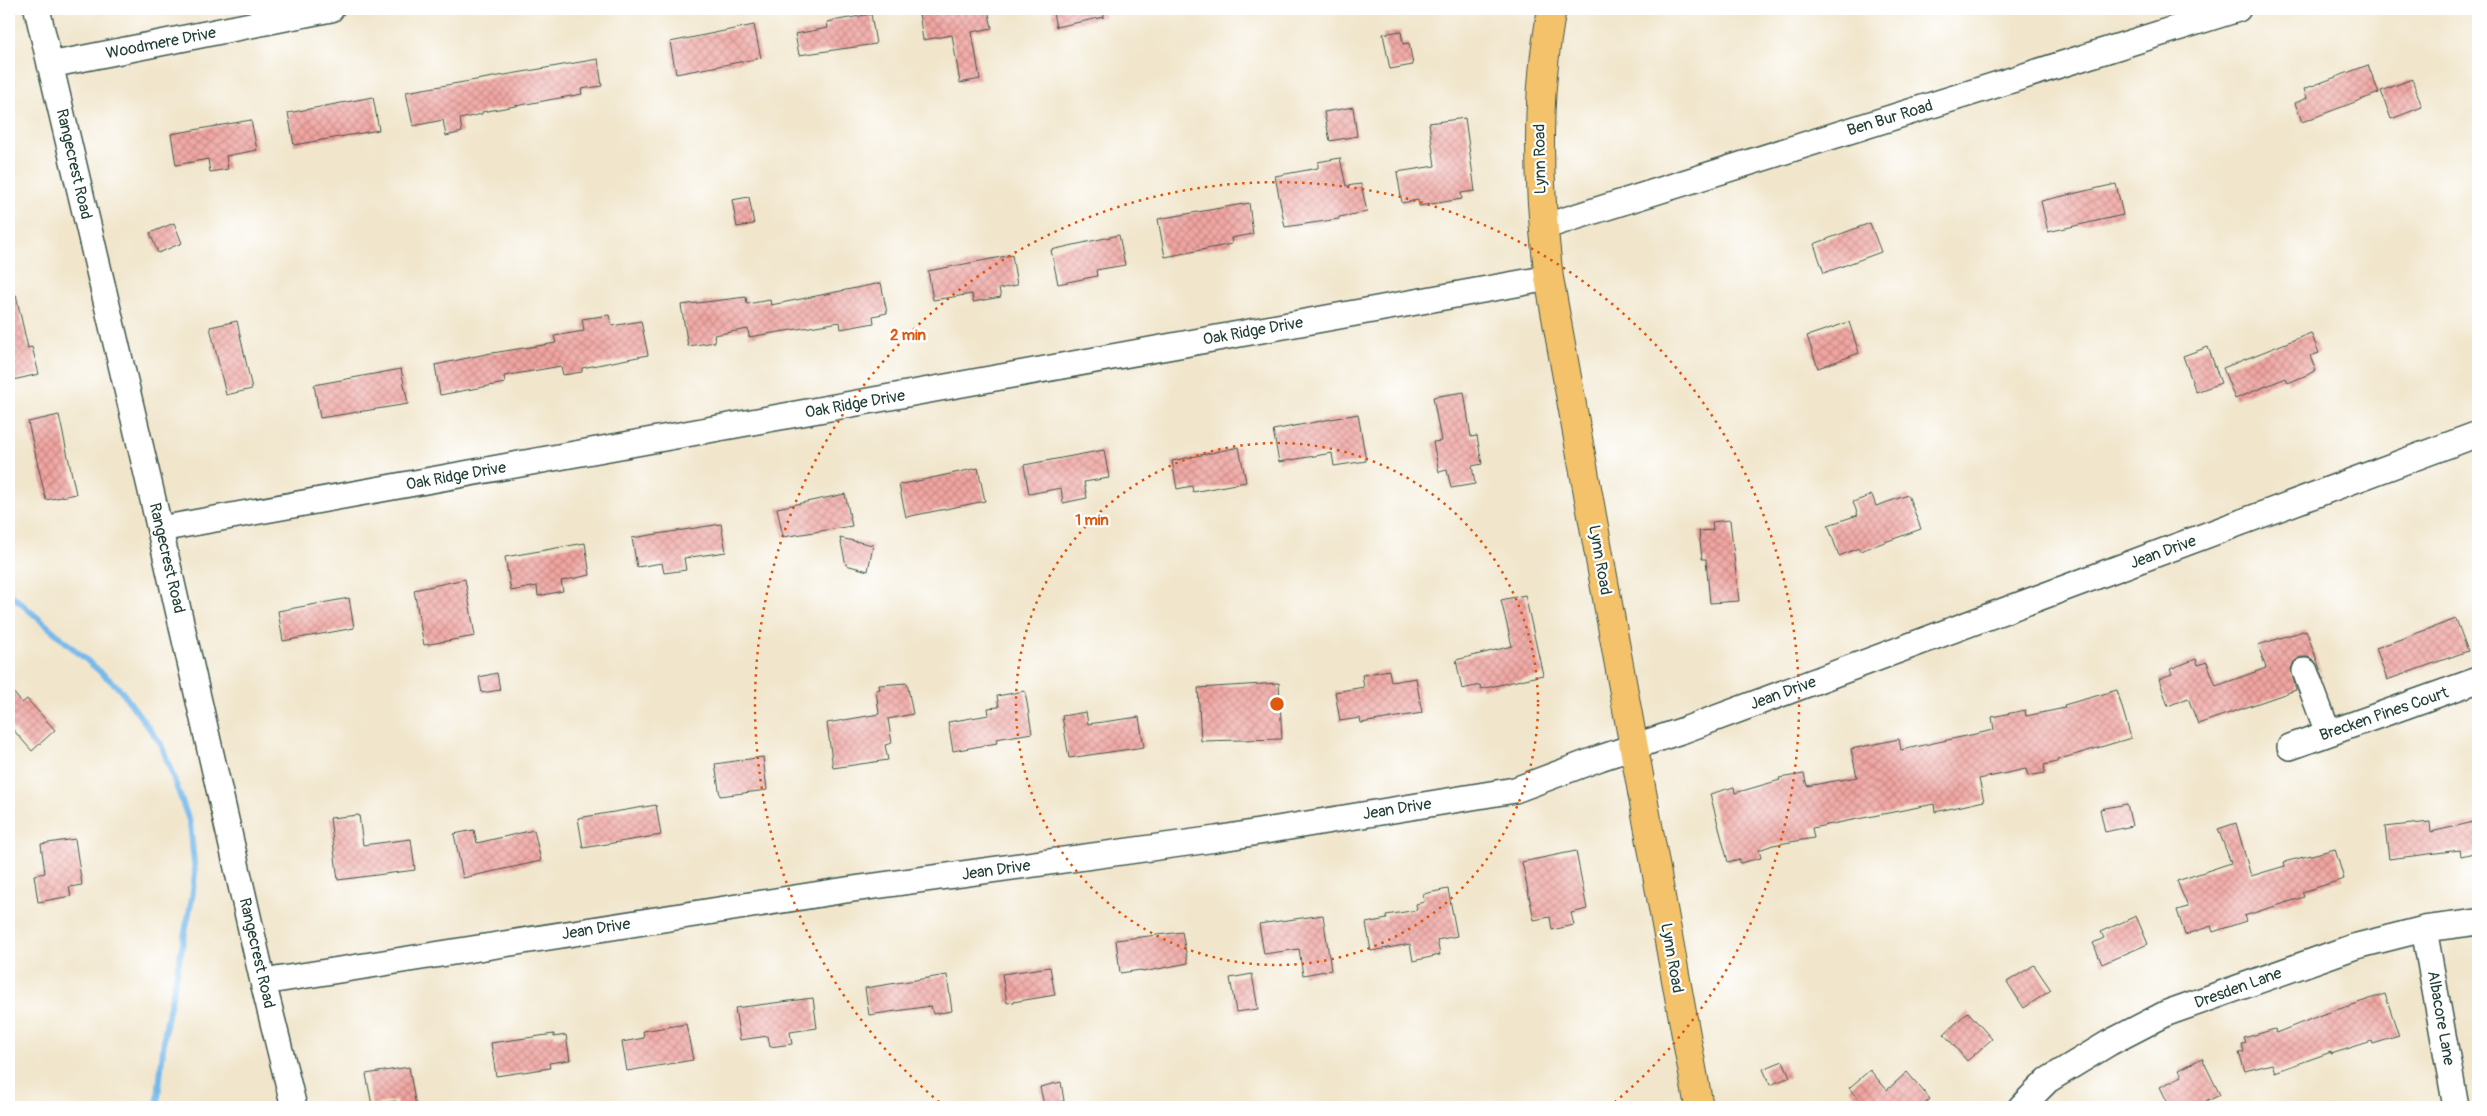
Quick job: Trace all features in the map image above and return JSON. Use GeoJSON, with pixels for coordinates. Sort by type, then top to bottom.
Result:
{"type":"FeatureCollection","features":[{"type":"Feature","properties":{"kind":"main road","name":"Lynn Road"},"geometry":{"type":"LineString","coordinates":[[1552,9],[1546,41],[1538,122],[1543,227],[1549,278],[1699,1107]]}},
{"type":"Feature","properties":{"kind":"street","name":"Rangecrest Road"},"geometry":{"type":"LineString","coordinates":[[37,9],[160,529],[263,982],[294,1107]]}},
{"type":"Feature","properties":{"kind":"street","name":"Woodmere Drive"},"geometry":{"type":"LineString","coordinates":[[50,65],[331,9]]}},
{"type":"Feature","properties":{"kind":"street","name":"Ben Bur Road"},"geometry":{"type":"LineString","coordinates":[[1543,227],[2238,9]]}},
{"type":"Feature","properties":{"kind":"street","name":"Oak Ridge Drive"},"geometry":{"type":"LineString","coordinates":[[160,529],[1549,278]]}},
{"type":"Feature","properties":{"kind":"street","name":"Jean Drive"},"geometry":{"type":"LineString","coordinates":[[263,982],[838,892],[1216,839],[1515,790],[1633,748],[2478,434]]}},
{"type":"Feature","properties":{"kind":"street"},"geometry":{"type":"LineString","coordinates":[[2305,671],[2328,733]]}},
{"type":"Feature","properties":{"kind":"street","name":"Brecken Pines Court"},"geometry":{"type":"LineString","coordinates":[[2290,748],[2478,680]]}},
{"type":"Feature","properties":{"kind":"street","name":"Dresden Lane"},"geometry":{"type":"LineString","coordinates":[[2021,1107],[2048,1080],[2109,1043],[2167,1013],[2353,947],[2424,929],[2478,922]]}},
{"type":"Feature","properties":{"kind":"street","name":"Albacore Lane"},"geometry":{"type":"LineString","coordinates":[[2424,929],[2456,1107]]}},
{"type":"Feature","properties":{"kind":"building"},"geometry":{"type":"Polygon","coordinates":[[[931,9],[988,9],[992,28],[972,32],[980,79],[960,83],[952,35],[923,40],[919,13],[931,9]]]}},
{"type":"Feature","properties":{"kind":"building"},"geometry":{"type":"Polygon","coordinates":[[[1052,9],[1104,9],[1104,17],[1056,27],[1052,9]]]}},
{"type":"Feature","properties":{"kind":"building"},"geometry":{"type":"Polygon","coordinates":[[[871,14],[876,44],[799,55],[795,34],[828,28],[827,22],[871,14]]]}},
{"type":"Feature","properties":{"kind":"building"},"geometry":{"type":"Polygon","coordinates":[[[754,25],[761,58],[676,74],[670,42],[754,25]]]}},
{"type":"Feature","properties":{"kind":"building"},"geometry":{"type":"Polygon","coordinates":[[[1401,31],[1403,44],[1409,43],[1413,65],[1390,69],[1383,34],[1401,31]]]}},
{"type":"Feature","properties":{"kind":"building"},"geometry":{"type":"Polygon","coordinates":[[[598,59],[602,86],[581,89],[582,94],[482,112],[482,114],[460,119],[462,132],[446,136],[443,120],[413,126],[406,92],[598,59]]]}},
{"type":"Feature","properties":{"kind":"building"},"geometry":{"type":"Polygon","coordinates":[[[2368,65],[2379,93],[2302,122],[2295,103],[2307,98],[2304,89],[2368,65]]]}},
{"type":"Feature","properties":{"kind":"building"},"geometry":{"type":"Polygon","coordinates":[[[2412,79],[2422,107],[2391,119],[2381,91],[2412,79]]]}},
{"type":"Feature","properties":{"kind":"building"},"geometry":{"type":"Polygon","coordinates":[[[373,97],[379,130],[294,145],[288,113],[373,97]]]}},
{"type":"Feature","properties":{"kind":"building"},"geometry":{"type":"Polygon","coordinates":[[[1353,107],[1357,136],[1330,141],[1324,112],[1353,107]]]}},
{"type":"Feature","properties":{"kind":"building"},"geometry":{"type":"Polygon","coordinates":[[[1465,118],[1475,191],[1461,193],[1462,199],[1419,206],[1418,200],[1402,203],[1397,172],[1435,166],[1429,123],[1465,118]]]}},
{"type":"Feature","properties":{"kind":"building"},"geometry":{"type":"Polygon","coordinates":[[[251,120],[257,150],[226,156],[228,169],[210,172],[208,159],[176,165],[171,134],[251,120]]]}},
{"type":"Feature","properties":{"kind":"building"},"geometry":{"type":"Polygon","coordinates":[[[1340,158],[1346,186],[1361,184],[1367,212],[1339,217],[1339,219],[1285,227],[1275,176],[1318,168],[1318,162],[1340,158]]]}},
{"type":"Feature","properties":{"kind":"building"},"geometry":{"type":"Polygon","coordinates":[[[2116,184],[2123,215],[2048,232],[2041,201],[2116,184]]]}},
{"type":"Feature","properties":{"kind":"building"},"geometry":{"type":"Polygon","coordinates":[[[749,197],[754,224],[737,227],[732,200],[749,197]]]}},
{"type":"Feature","properties":{"kind":"building"},"geometry":{"type":"Polygon","coordinates":[[[1249,203],[1253,234],[1231,238],[1232,244],[1165,257],[1158,219],[1249,203]]]}},
{"type":"Feature","properties":{"kind":"building"},"geometry":{"type":"Polygon","coordinates":[[[174,223],[182,243],[158,253],[150,233],[174,223]]]}},
{"type":"Feature","properties":{"kind":"building"},"geometry":{"type":"Polygon","coordinates":[[[1870,223],[1881,252],[1824,273],[1814,244],[1870,223]]]}},
{"type":"Feature","properties":{"kind":"building"},"geometry":{"type":"Polygon","coordinates":[[[1119,235],[1125,265],[1096,270],[1097,276],[1058,284],[1051,250],[1119,235]]]}},
{"type":"Feature","properties":{"kind":"building"},"geometry":{"type":"Polygon","coordinates":[[[1012,255],[1017,285],[999,289],[1001,297],[973,302],[972,294],[933,300],[928,271],[1012,255]]]}},
{"type":"Feature","properties":{"kind":"building"},"geometry":{"type":"Polygon","coordinates":[[[881,283],[887,313],[873,316],[874,323],[841,329],[840,322],[749,337],[748,329],[714,335],[715,342],[688,346],[681,305],[746,297],[747,304],[770,300],[771,305],[881,283]]]}},
{"type":"Feature","properties":{"kind":"building"},"geometry":{"type":"Polygon","coordinates":[[[16,295],[28,348],[32,347],[39,374],[9,381],[9,296],[16,295]]]}},
{"type":"Feature","properties":{"kind":"building"},"geometry":{"type":"Polygon","coordinates":[[[609,315],[612,326],[641,321],[648,355],[582,368],[582,372],[563,375],[561,366],[504,376],[505,383],[440,395],[435,365],[486,354],[556,343],[554,336],[584,331],[582,319],[609,315]]]}},
{"type":"Feature","properties":{"kind":"building"},"geometry":{"type":"Polygon","coordinates":[[[237,321],[252,389],[226,395],[210,327],[237,321]]]}},
{"type":"Feature","properties":{"kind":"building"},"geometry":{"type":"Polygon","coordinates":[[[1849,322],[1859,353],[1818,368],[1807,336],[1849,322]]]}},
{"type":"Feature","properties":{"kind":"building"},"geometry":{"type":"Polygon","coordinates":[[[2311,333],[2319,353],[2310,356],[2316,371],[2288,383],[2286,378],[2235,399],[2223,368],[2311,333]]]}},
{"type":"Feature","properties":{"kind":"building"},"geometry":{"type":"Polygon","coordinates":[[[2208,347],[2221,383],[2196,392],[2183,356],[2208,347]]]}},
{"type":"Feature","properties":{"kind":"building"},"geometry":{"type":"Polygon","coordinates":[[[401,369],[408,404],[320,418],[314,385],[401,369]]]}},
{"type":"Feature","properties":{"kind":"building"},"geometry":{"type":"Polygon","coordinates":[[[1464,392],[1471,437],[1477,436],[1482,464],[1472,466],[1475,484],[1451,488],[1447,470],[1439,472],[1433,442],[1441,441],[1433,397],[1464,392]]]}},
{"type":"Feature","properties":{"kind":"building"},"geometry":{"type":"Polygon","coordinates":[[[1358,414],[1366,461],[1334,466],[1332,453],[1279,462],[1273,430],[1358,414]]]}},
{"type":"Feature","properties":{"kind":"building"},"geometry":{"type":"Polygon","coordinates":[[[59,415],[76,494],[46,500],[28,422],[59,415]]]}},
{"type":"Feature","properties":{"kind":"building"},"geometry":{"type":"Polygon","coordinates":[[[1239,447],[1246,482],[1193,492],[1192,486],[1177,489],[1172,461],[1239,447]]]}},
{"type":"Feature","properties":{"kind":"building"},"geometry":{"type":"Polygon","coordinates":[[[1104,450],[1109,478],[1084,482],[1087,498],[1063,503],[1061,488],[1029,494],[1024,465],[1104,450]]]}},
{"type":"Feature","properties":{"kind":"building"},"geometry":{"type":"Polygon","coordinates":[[[978,468],[985,501],[906,517],[899,485],[978,468]]]}},
{"type":"Feature","properties":{"kind":"building"},"geometry":{"type":"Polygon","coordinates":[[[845,494],[852,526],[783,537],[777,508],[845,494]]]}},
{"type":"Feature","properties":{"kind":"building"},"geometry":{"type":"Polygon","coordinates":[[[1872,495],[1876,506],[1908,495],[1921,529],[1860,551],[1859,548],[1839,556],[1828,525],[1858,515],[1853,502],[1872,495]]]}},
{"type":"Feature","properties":{"kind":"building"},"geometry":{"type":"Polygon","coordinates":[[[1730,520],[1739,601],[1710,603],[1706,559],[1702,559],[1699,531],[1713,530],[1712,522],[1730,520]]]}},
{"type":"Feature","properties":{"kind":"building"},"geometry":{"type":"Polygon","coordinates":[[[721,524],[726,552],[684,558],[686,570],[664,573],[662,563],[637,567],[632,538],[721,524]]]}},
{"type":"Feature","properties":{"kind":"building"},"geometry":{"type":"Polygon","coordinates":[[[840,538],[873,545],[868,571],[846,565],[840,538]]]}},
{"type":"Feature","properties":{"kind":"building"},"geometry":{"type":"Polygon","coordinates":[[[585,543],[590,575],[561,581],[563,591],[538,596],[537,586],[511,591],[505,557],[585,543]]]}},
{"type":"Feature","properties":{"kind":"building"},"geometry":{"type":"Polygon","coordinates":[[[465,579],[475,636],[424,645],[414,590],[465,579]]]}},
{"type":"Feature","properties":{"kind":"building"},"geometry":{"type":"Polygon","coordinates":[[[1525,595],[1543,675],[1481,689],[1480,685],[1462,689],[1456,660],[1512,646],[1501,600],[1525,595]]]}},
{"type":"Feature","properties":{"kind":"building"},"geometry":{"type":"Polygon","coordinates":[[[349,598],[354,628],[283,641],[278,611],[349,598]]]}},
{"type":"Feature","properties":{"kind":"building"},"geometry":{"type":"Polygon","coordinates":[[[2456,619],[2468,651],[2387,680],[2376,648],[2456,619]]]}},
{"type":"Feature","properties":{"kind":"building"},"geometry":{"type":"Polygon","coordinates":[[[2306,630],[2324,680],[2314,660],[2308,657],[2300,657],[2294,662],[2291,669],[2296,690],[2198,724],[2188,698],[2168,706],[2159,679],[2172,674],[2170,669],[2196,659],[2198,665],[2207,662],[2216,686],[2266,668],[2258,645],[2306,630]]]}},
{"type":"Feature","properties":{"kind":"building"},"geometry":{"type":"Polygon","coordinates":[[[1389,670],[1391,682],[1416,678],[1422,713],[1361,723],[1360,718],[1340,721],[1335,692],[1364,687],[1362,675],[1389,670]]]}},
{"type":"Feature","properties":{"kind":"building"},"geometry":{"type":"Polygon","coordinates":[[[497,673],[500,690],[482,693],[479,677],[497,673]]]}},
{"type":"Feature","properties":{"kind":"building"},"geometry":{"type":"Polygon","coordinates":[[[907,683],[913,714],[888,719],[892,743],[885,745],[888,760],[833,768],[827,723],[879,714],[876,690],[880,689],[879,685],[907,683]]]}},
{"type":"Feature","properties":{"kind":"building"},"geometry":{"type":"Polygon","coordinates":[[[1279,683],[1282,739],[1201,741],[1198,688],[1279,683]]]}},
{"type":"Feature","properties":{"kind":"building"},"geometry":{"type":"Polygon","coordinates":[[[9,687],[22,703],[27,699],[55,730],[32,751],[9,725],[9,687]]]}},
{"type":"Feature","properties":{"kind":"building"},"geometry":{"type":"Polygon","coordinates":[[[2117,690],[2131,738],[2044,765],[2045,773],[2028,776],[2026,769],[1979,779],[1984,801],[1935,812],[1934,804],[1812,828],[1814,838],[1773,845],[1759,850],[1761,858],[1740,863],[1740,859],[1728,862],[1710,794],[1734,787],[1735,793],[1780,780],[1779,778],[1804,774],[1807,786],[1857,777],[1851,749],[1899,739],[1901,750],[1994,730],[1992,717],[2025,710],[2026,716],[2065,708],[2064,705],[2117,690]]]}},
{"type":"Feature","properties":{"kind":"building"},"geometry":{"type":"Polygon","coordinates":[[[1025,691],[1032,733],[996,739],[997,743],[953,751],[948,722],[989,715],[988,708],[999,707],[997,696],[1025,691]]]}},
{"type":"Feature","properties":{"kind":"building"},"geometry":{"type":"Polygon","coordinates":[[[1086,712],[1088,724],[1139,717],[1144,747],[1069,758],[1062,716],[1086,712]]]}},
{"type":"Feature","properties":{"kind":"building"},"geometry":{"type":"Polygon","coordinates":[[[763,757],[767,790],[720,796],[715,764],[763,757]]]}},
{"type":"Feature","properties":{"kind":"building"},"geometry":{"type":"Polygon","coordinates":[[[2127,804],[2132,826],[2105,832],[2100,809],[2127,804]]]}},
{"type":"Feature","properties":{"kind":"building"},"geometry":{"type":"Polygon","coordinates":[[[656,805],[661,835],[583,848],[578,818],[656,805]]]}},
{"type":"Feature","properties":{"kind":"building"},"geometry":{"type":"Polygon","coordinates":[[[359,815],[363,845],[411,839],[415,870],[338,880],[330,818],[359,815]]]}},
{"type":"Feature","properties":{"kind":"building"},"geometry":{"type":"Polygon","coordinates":[[[2478,821],[2478,852],[2461,856],[2460,850],[2389,859],[2385,827],[2430,822],[2431,832],[2478,821]]]}},
{"type":"Feature","properties":{"kind":"building"},"geometry":{"type":"Polygon","coordinates":[[[2236,823],[2251,876],[2285,866],[2284,862],[2335,849],[2344,879],[2302,892],[2304,897],[2244,916],[2246,921],[2213,932],[2211,926],[2185,935],[2177,910],[2188,907],[2177,881],[2231,863],[2218,829],[2236,823]]]}},
{"type":"Feature","properties":{"kind":"building"},"geometry":{"type":"Polygon","coordinates":[[[474,830],[477,843],[534,830],[541,861],[463,878],[454,834],[474,830]]]}},
{"type":"Feature","properties":{"kind":"building"},"geometry":{"type":"Polygon","coordinates":[[[75,839],[82,885],[69,887],[71,896],[38,902],[34,875],[45,873],[41,844],[75,839]]]}},
{"type":"Feature","properties":{"kind":"building"},"geometry":{"type":"Polygon","coordinates":[[[1576,851],[1587,909],[1571,913],[1574,925],[1552,930],[1550,917],[1534,920],[1522,862],[1576,851]]]}},
{"type":"Feature","properties":{"kind":"building"},"geometry":{"type":"Polygon","coordinates":[[[1448,889],[1457,936],[1437,940],[1440,955],[1413,961],[1410,944],[1371,951],[1366,923],[1387,919],[1386,915],[1417,910],[1416,904],[1424,902],[1423,894],[1448,889]]]}},
{"type":"Feature","properties":{"kind":"building"},"geometry":{"type":"Polygon","coordinates":[[[1323,915],[1331,970],[1303,975],[1299,949],[1264,954],[1259,924],[1323,915]]]}},
{"type":"Feature","properties":{"kind":"building"},"geometry":{"type":"Polygon","coordinates":[[[2136,916],[2148,944],[2102,964],[2093,943],[2104,938],[2101,932],[2136,916]]]}},
{"type":"Feature","properties":{"kind":"building"},"geometry":{"type":"Polygon","coordinates":[[[1182,932],[1188,963],[1143,972],[1141,970],[1120,973],[1116,940],[1182,932]]]}},
{"type":"Feature","properties":{"kind":"building"},"geometry":{"type":"Polygon","coordinates":[[[2034,965],[2051,990],[2024,1008],[2007,982],[2034,965]]]}},
{"type":"Feature","properties":{"kind":"building"},"geometry":{"type":"Polygon","coordinates":[[[1050,967],[1055,995],[1007,1003],[1002,974],[1050,967]]]}},
{"type":"Feature","properties":{"kind":"building"},"geometry":{"type":"Polygon","coordinates":[[[1252,974],[1258,1009],[1236,1012],[1230,978],[1252,974]]]}},
{"type":"Feature","properties":{"kind":"building"},"geometry":{"type":"Polygon","coordinates":[[[947,975],[952,1011],[933,1014],[931,1006],[869,1015],[865,988],[947,975]]]}},
{"type":"Feature","properties":{"kind":"building"},"geometry":{"type":"Polygon","coordinates":[[[2385,994],[2399,1036],[2373,1044],[2372,1041],[2331,1054],[2331,1052],[2275,1072],[2272,1064],[2245,1071],[2239,1053],[2244,1052],[2242,1044],[2246,1043],[2244,1038],[2275,1029],[2276,1033],[2321,1015],[2385,994]]]}},
{"type":"Feature","properties":{"kind":"building"},"geometry":{"type":"Polygon","coordinates":[[[813,998],[817,1028],[790,1032],[792,1044],[770,1047],[768,1036],[740,1040],[735,1008],[813,998]]]}},
{"type":"Feature","properties":{"kind":"building"},"geometry":{"type":"Polygon","coordinates":[[[1968,1012],[1992,1039],[1967,1061],[1944,1034],[1968,1012]]]}},
{"type":"Feature","properties":{"kind":"building"},"geometry":{"type":"Polygon","coordinates":[[[686,1024],[693,1060],[627,1071],[622,1042],[644,1038],[643,1031],[686,1024]]]}},
{"type":"Feature","properties":{"kind":"building"},"geometry":{"type":"Polygon","coordinates":[[[554,1034],[554,1037],[566,1035],[570,1060],[549,1063],[550,1068],[496,1076],[491,1043],[554,1034]]]}},
{"type":"Feature","properties":{"kind":"building"},"geometry":{"type":"Polygon","coordinates":[[[2202,1058],[2220,1095],[2195,1107],[2170,1107],[2160,1087],[2182,1076],[2179,1070],[2202,1058]]]}},
{"type":"Feature","properties":{"kind":"building"},"geometry":{"type":"Polygon","coordinates":[[[1783,1061],[1790,1077],[1770,1085],[1763,1069],[1783,1061]]]}},
{"type":"Feature","properties":{"kind":"building"},"geometry":{"type":"Polygon","coordinates":[[[409,1067],[416,1107],[397,1107],[396,1101],[372,1105],[366,1074],[409,1067]]]}},
{"type":"Feature","properties":{"kind":"building"},"geometry":{"type":"Polygon","coordinates":[[[1870,1070],[1887,1090],[1907,1072],[1930,1099],[1921,1107],[1865,1107],[1849,1088],[1870,1070]]]}},
{"type":"Feature","properties":{"kind":"building"},"geometry":{"type":"Polygon","coordinates":[[[1061,1082],[1064,1101],[1044,1105],[1040,1087],[1061,1082]]]}},
{"type":"Feature","properties":{"kind":"waterway"},"geometry":{"type":"LineString","coordinates":[[9,593],[119,688],[161,744],[190,823],[195,873],[192,898],[165,1030],[157,1107]]}}]}
